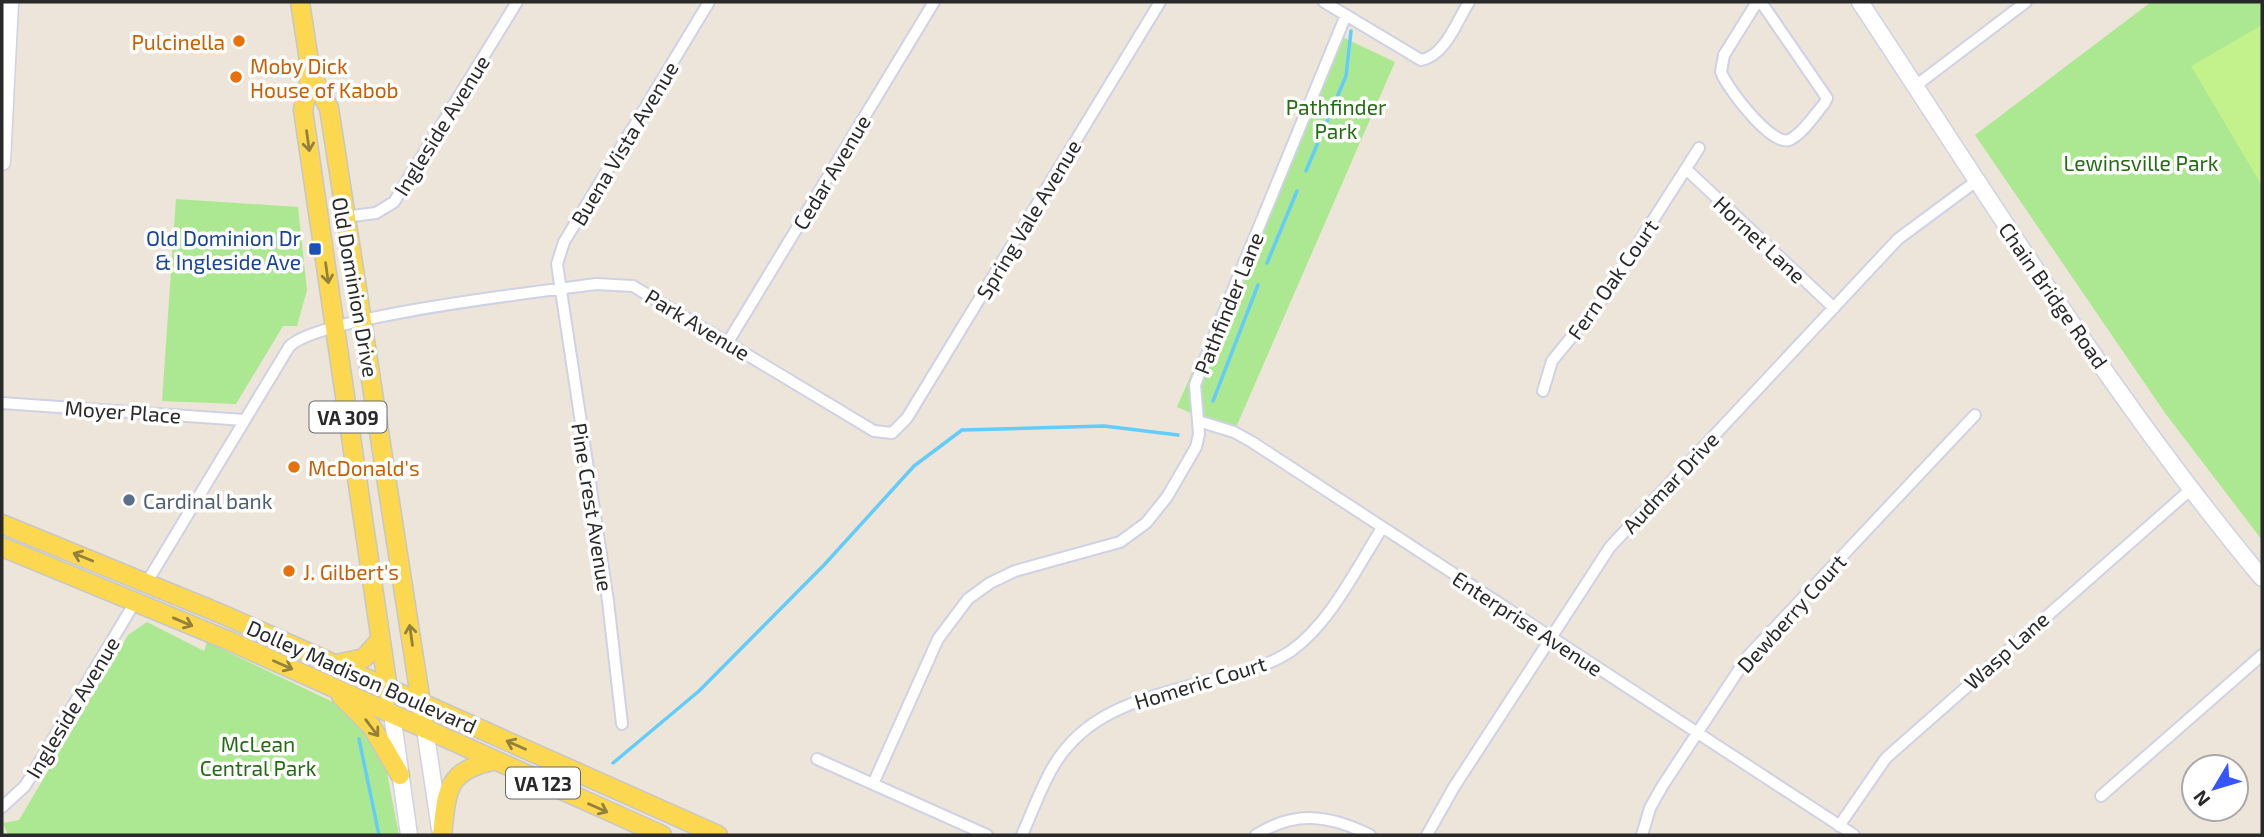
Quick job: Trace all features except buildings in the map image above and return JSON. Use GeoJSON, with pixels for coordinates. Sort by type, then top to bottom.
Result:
{"type":"FeatureCollection","features":[{"type":"Feature","properties":{"kind":"main road"},"geometry":{"type":"LineString","coordinates":[[2,162],[10,2]]}},
{"type":"Feature","properties":{"kind":"main road","name":"Old Dominion Drive"},"geometry":{"type":"LineString","coordinates":[[300,2],[311,74],[329,108],[441,835]]}},
{"type":"Feature","properties":{"kind":"main road","name":"Chain Bridge Road"},"geometry":{"type":"LineString","coordinates":[[1860,2],[1975,182],[2190,490],[2262,578]]}},
{"type":"Feature","properties":{"kind":"main road","name":"Old Dominion Drive"},"geometry":{"type":"LineString","coordinates":[[311,74],[303,110],[409,835]]}},
{"type":"Feature","properties":{"kind":"main road","name":"Dolley Madison Boulevard"},"geometry":{"type":"LineString","coordinates":[[2,524],[197,603],[718,835]]}},
{"type":"Feature","properties":{"kind":"main road","name":"Dolley Madison Boulevard"},"geometry":{"type":"LineString","coordinates":[[2,547],[334,688],[662,835]]}},
{"type":"Feature","properties":{"kind":"main road"},"geometry":{"type":"LineString","coordinates":[[104,589],[132,589],[147,582]]}},
{"type":"Feature","properties":{"kind":"main road"},"geometry":{"type":"LineString","coordinates":[[135,602],[151,597],[197,603]]}},
{"type":"Feature","properties":{"kind":"main road"},"geometry":{"type":"LineString","coordinates":[[336,664],[364,658],[380,640]]}},
{"type":"Feature","properties":{"kind":"main road"},"geometry":{"type":"LineString","coordinates":[[334,688],[372,727],[400,775]]}},
{"type":"Feature","properties":{"kind":"main road"},"geometry":{"type":"LineString","coordinates":[[441,835],[446,796],[453,780],[468,768],[493,761]]}},
{"type":"Feature","properties":{"kind":"street","name":"Ingleside Avenue"},"geometry":{"type":"LineString","coordinates":[[344,217],[376,213],[394,202],[517,2]]}},
{"type":"Feature","properties":{"kind":"street","name":"Buena Vista Avenue"},"geometry":{"type":"LineString","coordinates":[[559,290],[557,264],[564,242],[709,2]]}},
{"type":"Feature","properties":{"kind":"street","name":"Cedar Avenue"},"geometry":{"type":"LineString","coordinates":[[728,342],[934,2]]}},
{"type":"Feature","properties":{"kind":"street","name":"Spring Vale Avenue"},"geometry":{"type":"LineString","coordinates":[[892,433],[907,418],[1160,2]]}},
{"type":"Feature","properties":{"kind":"street"},"geometry":{"type":"LineString","coordinates":[[1324,2],[1422,60],[1430,59],[1440,49],[1469,2]]}},
{"type":"Feature","properties":{"kind":"street"},"geometry":{"type":"LineString","coordinates":[[1759,2],[1827,98],[1795,137],[1785,141],[1775,138],[1754,118],[1721,72],[1724,55],[1759,2]]}},
{"type":"Feature","properties":{"kind":"street"},"geometry":{"type":"LineString","coordinates":[[1914,87],[2026,2]]}},
{"type":"Feature","properties":{"kind":"street","name":"Pathfinder Lane"},"geometry":{"type":"LineString","coordinates":[[873,784],[938,639],[956,612],[978,591],[1001,577],[1103,547],[1132,535],[1167,497],[1193,453],[1198,421],[1195,385],[1346,15]]}},
{"type":"Feature","properties":{"kind":"street","name":"Fern Oak Court"},"geometry":{"type":"LineString","coordinates":[[1543,391],[1552,361],[1604,297],[1699,148]]}},
{"type":"Feature","properties":{"kind":"street","name":"Hornet Lane"},"geometry":{"type":"LineString","coordinates":[[1686,169],[1834,308]]}},
{"type":"Feature","properties":{"kind":"street","name":"Audmar Drive"},"geometry":{"type":"LineString","coordinates":[[1427,835],[1454,787],[1610,547],[1898,239],[1975,182]]}},
{"type":"Feature","properties":{"kind":"street","name":"Park Avenue"},"geometry":{"type":"LineString","coordinates":[[362,319],[605,284],[633,286],[874,431],[892,433]]}},
{"type":"Feature","properties":{"kind":"street","name":"Pine Crest Avenue"},"geometry":{"type":"LineString","coordinates":[[559,290],[608,601],[622,724]]}},
{"type":"Feature","properties":{"kind":"street"},"geometry":{"type":"LineString","coordinates":[[147,582],[292,343],[308,333],[362,319]]}},
{"type":"Feature","properties":{"kind":"street","name":"Moyer Place"},"geometry":{"type":"LineString","coordinates":[[2,403],[244,420]]}},
{"type":"Feature","properties":{"kind":"street","name":"Dewberry Court"},"geometry":{"type":"LineString","coordinates":[[1642,835],[1650,808],[1748,656],[1975,415]]}},
{"type":"Feature","properties":{"kind":"street","name":"Enterprise Avenue"},"geometry":{"type":"LineString","coordinates":[[1198,421],[1242,437],[1854,835]]}},
{"type":"Feature","properties":{"kind":"street","name":"Wasp Lane"},"geometry":{"type":"LineString","coordinates":[[1839,826],[1886,758],[2190,490]]}},
{"type":"Feature","properties":{"kind":"street","name":"Homeric Court"},"geometry":{"type":"LineString","coordinates":[[1022,835],[1052,769],[1078,735],[1111,711],[1130,702],[1251,669],[1289,652],[1321,623],[1382,528]]}},
{"type":"Feature","properties":{"kind":"street","name":"Ingleside Avenue"},"geometry":{"type":"LineString","coordinates":[[2,807],[25,786],[135,602]]}},
{"type":"Feature","properties":{"kind":"street"},"geometry":{"type":"LineString","coordinates":[[2101,796],[2262,655]]}},
{"type":"Feature","properties":{"kind":"street"},"geometry":{"type":"LineString","coordinates":[[817,759],[987,835]]}},
{"type":"Feature","properties":{"kind":"street"},"geometry":{"type":"LineString","coordinates":[[1256,835],[1279,823],[1313,816],[1346,822],[1370,835]]}},
{"type":"Feature","properties":{"kind":"green space","name":"Lewinsville Park"},"geometry":{"type":"Polygon","coordinates":[[[2151,2],[2262,2],[2262,540],[2165,413],[1975,135],[2151,2]]]}},
{"type":"Feature","properties":{"kind":"green space"},"geometry":{"type":"Polygon","coordinates":[[[2262,25],[2262,186],[2191,66],[2262,25]]]}},
{"type":"Feature","properties":{"kind":"green space","name":"Pathfinder Park"},"geometry":{"type":"Polygon","coordinates":[[[1338,35],[1395,62],[1234,432],[1177,407],[1338,35]]]}},
{"type":"Feature","properties":{"kind":"green space"},"geometry":{"type":"Polygon","coordinates":[[[176,199],[298,207],[307,290],[297,326],[283,326],[236,404],[162,401],[176,199]]]}},
{"type":"Feature","properties":{"kind":"green space","name":"McLean Central Park"},"geometry":{"type":"Polygon","coordinates":[[[147,622],[204,651],[207,642],[335,703],[381,742],[399,835],[8,835],[3,823],[19,820],[128,635],[147,622]]]}},
{"type":"Feature","properties":{"kind":"waterway"},"geometry":{"type":"LineString","coordinates":[[1306,171],[1346,76],[1351,31]]}},
{"type":"Feature","properties":{"kind":"waterway"},"geometry":{"type":"LineString","coordinates":[[1267,263],[1297,191]]}},
{"type":"Feature","properties":{"kind":"waterway"},"geometry":{"type":"LineString","coordinates":[[1213,401],[1258,285]]}},
{"type":"Feature","properties":{"kind":"waterway"},"geometry":{"type":"LineString","coordinates":[[613,763],[699,691],[824,565],[914,466],[962,430],[1104,426],[1178,435]]}},
{"type":"Feature","properties":{"kind":"waterway"},"geometry":{"type":"LineString","coordinates":[[359,739],[379,835]]}},
{"type":"Feature","properties":{"kind":"place","name":"Pulcinella"},"geometry":{"type":"Point","coordinates":[239,41]}},
{"type":"Feature","properties":{"kind":"place","name":"Moby Dick House of Kabob"},"geometry":{"type":"Point","coordinates":[236,77]}},
{"type":"Feature","properties":{"kind":"place","name":"Old Dominion Dr & Ingleside Ave"},"geometry":{"type":"Point","coordinates":[315,249]}},
{"type":"Feature","properties":{"kind":"place","name":"McDonald's"},"geometry":{"type":"Point","coordinates":[294,467]}},
{"type":"Feature","properties":{"kind":"place","name":"Cardinal bank"},"geometry":{"type":"Point","coordinates":[129,500]}},
{"type":"Feature","properties":{"kind":"place","name":"J. Gilbert's"},"geometry":{"type":"Point","coordinates":[289,571]}}]}
